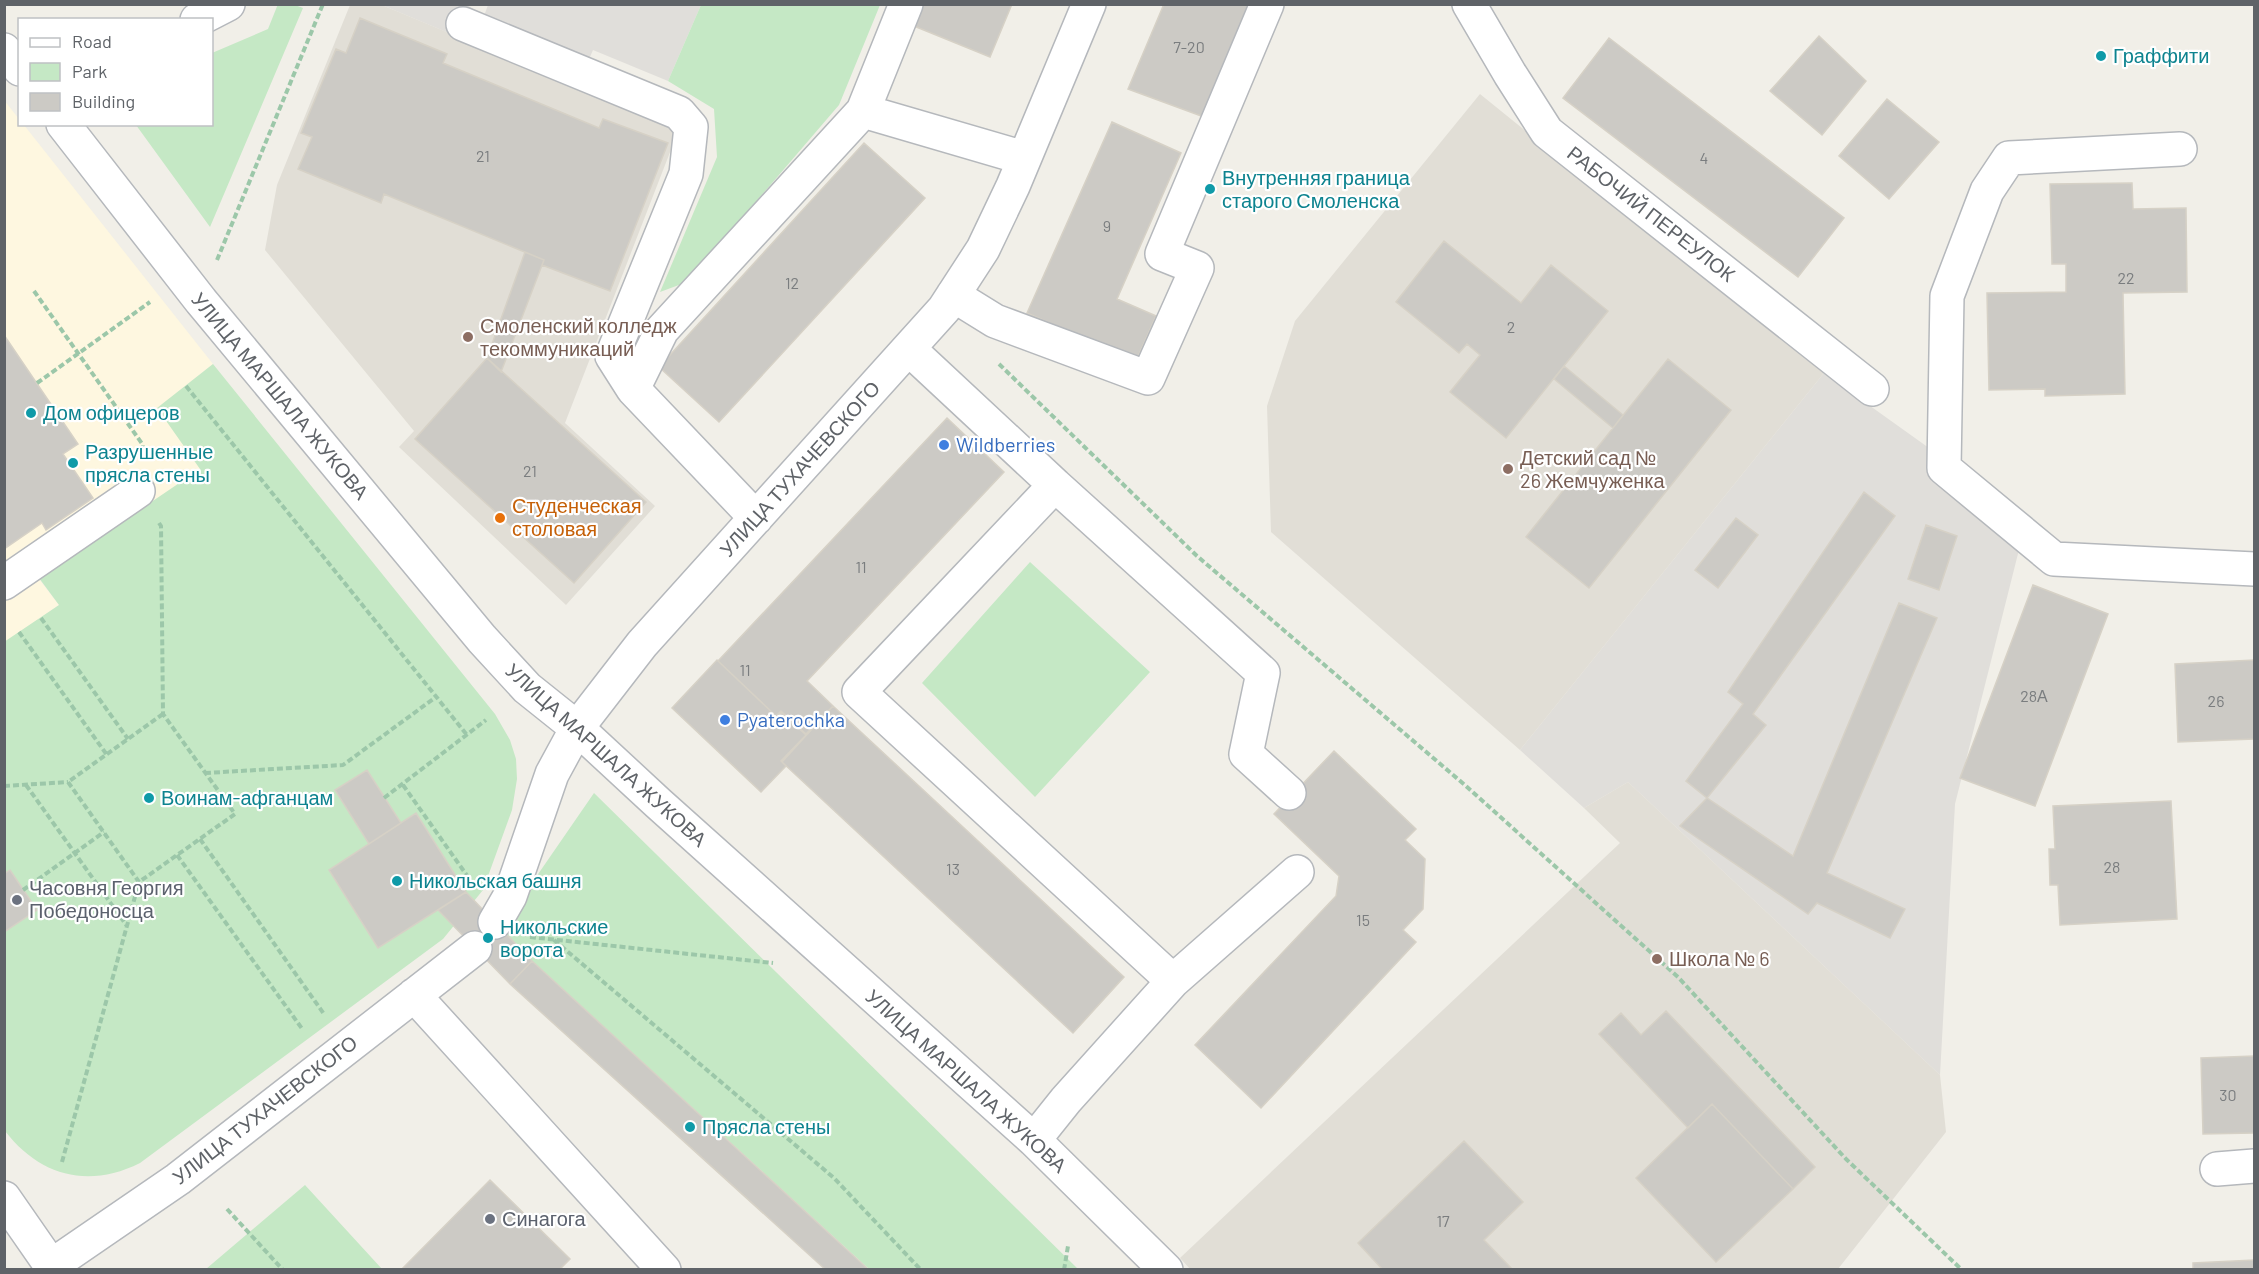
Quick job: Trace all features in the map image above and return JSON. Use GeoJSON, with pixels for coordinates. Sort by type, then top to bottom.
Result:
{"type":"FeatureCollection","features":[{"type":"Feature","properties":{"kind":"street"},"geometry":{"type":"LineString","coordinates":[[201,18],[228,4]]}},
{"type":"Feature","properties":{"kind":"street"},"geometry":{"type":"LineString","coordinates":[[633,388],[662,330],[862,111],[906,4]]}},
{"type":"Feature","properties":{"kind":"street","name":"УЛИЦА ТУХАЧЕВСКОГО"},"geometry":{"type":"LineString","coordinates":[[495,922],[510,896],[552,774],[578,728],[642,644],[944,309],[983,249],[1013,186],[1089,4]]}},
{"type":"Feature","properties":{"kind":"street"},"geometry":{"type":"LineString","coordinates":[[953,295],[995,321],[1148,378],[1197,268],[1162,254],[1267,4]]}},
{"type":"Feature","properties":{"kind":"street","name":"РАБОЧИЙ ПЕРЕУЛОК"},"geometry":{"type":"LineString","coordinates":[[1468,4],[1547,132],[1872,389]]}},
{"type":"Feature","properties":{"kind":"street"},"geometry":{"type":"LineString","coordinates":[[463,24],[679,113],[691,127],[686,174],[612,356],[633,388],[756,518]]}},
{"type":"Feature","properties":{"kind":"street"},"geometry":{"type":"LineString","coordinates":[[4,50],[18,67]]}},
{"type":"Feature","properties":{"kind":"street"},"geometry":{"type":"LineString","coordinates":[[862,111],[1024,158]]}},
{"type":"Feature","properties":{"kind":"street","name":"УЛИЦА МАРШАЛА ЖУКОВА"},"geometry":{"type":"LineString","coordinates":[[65,126],[201,301],[482,639],[527,688],[578,728],[644,791],[1034,1140],[1166,1269]]}},
{"type":"Feature","properties":{"kind":"street"},"geometry":{"type":"LineString","coordinates":[[2180,149],[2009,158],[1987,191],[1947,296],[1944,468],[2054,558],[2254,569]]}},
{"type":"Feature","properties":{"kind":"street"},"geometry":{"type":"LineString","coordinates":[[909,349],[1263,673],[1246,754],[1289,794]]}},
{"type":"Feature","properties":{"kind":"street"},"geometry":{"type":"LineString","coordinates":[[1055,485],[859,692],[1173,981]]}},
{"type":"Feature","properties":{"kind":"street"},"geometry":{"type":"LineString","coordinates":[[4,583],[138,491]]}},
{"type":"Feature","properties":{"kind":"street"},"geometry":{"type":"LineString","coordinates":[[1034,1140],[1066,1100],[1173,981],[1297,872]]}},
{"type":"Feature","properties":{"kind":"street","name":"УЛИЦА ТУХАЧЕВСКОГО"},"geometry":{"type":"LineString","coordinates":[[52,1268],[178,1179],[475,948]]}},
{"type":"Feature","properties":{"kind":"street"},"geometry":{"type":"LineString","coordinates":[[414,995],[664,1269]]}},
{"type":"Feature","properties":{"kind":"street"},"geometry":{"type":"LineString","coordinates":[[2217,1169],[2254,1166]]}},
{"type":"Feature","properties":{"kind":"street"},"geometry":{"type":"LineString","coordinates":[[4,1198],[52,1268]]}},
{"type":"Feature","properties":{"kind":"path"},"geometry":{"type":"LineString","coordinates":[[217,260],[323,4]]}},
{"type":"Feature","properties":{"kind":"path"},"geometry":{"type":"LineString","coordinates":[[34,291],[132,428]]}},
{"type":"Feature","properties":{"kind":"path"},"geometry":{"type":"LineString","coordinates":[[37,383],[150,302]]}},
{"type":"Feature","properties":{"kind":"path"},"geometry":{"type":"LineString","coordinates":[[994,360],[1197,556],[1466,786],[1678,977],[1846,1159],[1962,1269]]}},
{"type":"Feature","properties":{"kind":"path"},"geometry":{"type":"LineString","coordinates":[[186,386],[467,735]]}},
{"type":"Feature","properties":{"kind":"path"},"geometry":{"type":"LineString","coordinates":[[62,1162],[139,882],[235,814],[163,714],[161,526],[138,491]]}},
{"type":"Feature","properties":{"kind":"path"},"geometry":{"type":"LineString","coordinates":[[41,618],[128,739]]}},
{"type":"Feature","properties":{"kind":"path"},"geometry":{"type":"LineString","coordinates":[[19,632],[107,754]]}},
{"type":"Feature","properties":{"kind":"path"},"geometry":{"type":"LineString","coordinates":[[206,772],[343,765],[436,697]]}},
{"type":"Feature","properties":{"kind":"path"},"geometry":{"type":"LineString","coordinates":[[4,786],[68,783],[163,714]]}},
{"type":"Feature","properties":{"kind":"path"},"geometry":{"type":"LineString","coordinates":[[384,798],[486,720]]}},
{"type":"Feature","properties":{"kind":"path"},"geometry":{"type":"LineString","coordinates":[[68,783],[139,882]]}},
{"type":"Feature","properties":{"kind":"path"},"geometry":{"type":"LineString","coordinates":[[26,785],[128,927]]}},
{"type":"Feature","properties":{"kind":"path"},"geometry":{"type":"LineString","coordinates":[[403,785],[474,884]]}},
{"type":"Feature","properties":{"kind":"path"},"geometry":{"type":"LineString","coordinates":[[24,890],[104,832]]}},
{"type":"Feature","properties":{"kind":"path"},"geometry":{"type":"LineString","coordinates":[[200,839],[324,1014]]}},
{"type":"Feature","properties":{"kind":"path"},"geometry":{"type":"LineString","coordinates":[[177,855],[303,1030]]}},
{"type":"Feature","properties":{"kind":"path"},"geometry":{"type":"LineString","coordinates":[[527,936],[773,963]]}},
{"type":"Feature","properties":{"kind":"path"},"geometry":{"type":"LineString","coordinates":[[554,940],[834,1178],[921,1269]]}},
{"type":"Feature","properties":{"kind":"path"},"geometry":{"type":"LineString","coordinates":[[227,1209],[283,1269]]}},
{"type":"Feature","properties":{"kind":"path"},"geometry":{"type":"LineString","coordinates":[[1064,1269],[1068,1246]]}},
{"type":"Feature","properties":{"kind":"shaded area","name":"Смоленский колледж текоммуникаций"},"geometry":{"type":"Polygon","coordinates":[[[350,5],[382,5],[679,129],[565,423],[655,506],[566,605],[399,447],[414,431],[265,250],[277,185],[350,5]]]}},
{"type":"Feature","properties":{"kind":"shaded area"},"geometry":{"type":"Polygon","coordinates":[[[382,5],[467,5],[484,16],[488,5],[701,5],[668,81],[593,50],[577,87],[382,5]]]}},
{"type":"Feature","properties":{"kind":"shaded area","name":"Детский сад № 26 Жемчуженка"},"geometry":{"type":"Polygon","coordinates":[[[1480,94],[1824,373],[1520,750],[1271,532],[1267,406],[1295,321],[1480,94]]]}},
{"type":"Feature","properties":{"kind":"shaded area"},"geometry":{"type":"Polygon","coordinates":[[[4,100],[18,118],[18,126],[25,126],[213,364],[158,408],[201,469],[39,579],[59,605],[5,642],[4,100]]]}},
{"type":"Feature","properties":{"kind":"shaded area"},"geometry":{"type":"Polygon","coordinates":[[[1824,373],[2027,518],[1955,804],[1940,1075],[1628,782],[1584,808],[1520,750],[1824,373]]]}},
{"type":"Feature","properties":{"kind":"shaded area","name":"Школа № 6"},"geometry":{"type":"Polygon","coordinates":[[[1628,782],[1940,1075],[1946,1132],[1838,1269],[1191,1270],[1180,1258],[1620,843],[1584,808],[1628,782]]]}},
{"type":"Feature","properties":{"kind":"green space"},"geometry":{"type":"Polygon","coordinates":[[[278,4],[303,8],[210,227],[137,126],[213,126],[213,53],[268,29],[278,4]]]}},
{"type":"Feature","properties":{"kind":"green space"},"geometry":{"type":"Polygon","coordinates":[[[701,5],[880,5],[839,105],[687,282],[660,292],[717,157],[714,109],[668,81],[701,5]]]}},
{"type":"Feature","properties":{"kind":"green space"},"geometry":{"type":"Polygon","coordinates":[[[213,364],[495,714],[510,740],[516,759],[517,779],[512,810],[483,890],[443,939],[140,1163],[121,1171],[102,1175],[66,1174],[34,1159],[5,1131],[4,642],[59,605],[39,578],[200,469],[157,408],[213,364]]]}},
{"type":"Feature","properties":{"kind":"green space"},"geometry":{"type":"Polygon","coordinates":[[[1030,562],[1150,672],[1035,797],[922,683],[1030,562]]]}},
{"type":"Feature","properties":{"kind":"green space"},"geometry":{"type":"Polygon","coordinates":[[[594,793],[1078,1269],[869,1269],[532,961],[501,928],[594,793]]]}},
{"type":"Feature","properties":{"kind":"green space"},"geometry":{"type":"Polygon","coordinates":[[[305,1185],[382,1269],[206,1269],[305,1185]]]}},
{"type":"Feature","properties":{"kind":"building"},"geometry":{"type":"Polygon","coordinates":[[[923,4],[1012,4],[990,57],[914,26],[923,4]]]}},
{"type":"Feature","properties":{"kind":"building"},"geometry":{"type":"Polygon","coordinates":[[[1164,4],[1250,4],[1204,117],[1128,89],[1164,4]]]}},
{"type":"Feature","properties":{"kind":"building"},"geometry":{"type":"Polygon","coordinates":[[[360,18],[447,54],[443,63],[599,128],[603,119],[668,143],[610,291],[542,265],[544,260],[384,194],[381,203],[298,169],[312,137],[301,133],[336,49],[346,53],[360,18]]]}},
{"type":"Feature","properties":{"kind":"building"},"geometry":{"type":"Polygon","coordinates":[[[1819,36],[1866,81],[1822,135],[1770,91],[1819,36]]]}},
{"type":"Feature","properties":{"kind":"building"},"geometry":{"type":"Polygon","coordinates":[[[1609,38],[1844,218],[1798,277],[1563,98],[1609,38]]]}},
{"type":"Feature","properties":{"kind":"building"},"geometry":{"type":"Polygon","coordinates":[[[1887,99],[1939,142],[1889,199],[1839,156],[1887,99]]]}},
{"type":"Feature","properties":{"kind":"building"},"geometry":{"type":"Polygon","coordinates":[[[1112,122],[1181,153],[1117,299],[1156,316],[1136,361],[1027,313],[1112,122]]]}},
{"type":"Feature","properties":{"kind":"building"},"geometry":{"type":"Polygon","coordinates":[[[864,143],[925,198],[719,422],[659,367],[864,143]]]}},
{"type":"Feature","properties":{"kind":"building"},"geometry":{"type":"Polygon","coordinates":[[[2132,183],[2133,209],[2186,208],[2187,292],[2123,293],[2125,394],[2045,396],[2045,389],[1989,390],[1987,293],[2066,292],[2066,264],[2052,264],[2050,184],[2132,183]]]}},
{"type":"Feature","properties":{"kind":"building"},"geometry":{"type":"Polygon","coordinates":[[[1444,241],[1521,303],[1551,265],[1608,311],[1506,438],[1450,392],[1480,355],[1467,344],[1459,353],[1396,302],[1444,241]]]}},
{"type":"Feature","properties":{"kind":"building"},"geometry":{"type":"Polygon","coordinates":[[[525,252],[544,260],[501,372],[487,358],[525,252]]]}},
{"type":"Feature","properties":{"kind":"building","name":"Дом офицеров"},"geometry":{"type":"Polygon","coordinates":[[[4,335],[78,444],[63,454],[93,498],[46,530],[42,523],[4,549],[4,335]]]}},
{"type":"Feature","properties":{"kind":"building"},"geometry":{"type":"Polygon","coordinates":[[[487,358],[646,502],[574,583],[415,439],[487,358]]]}},
{"type":"Feature","properties":{"kind":"building"},"geometry":{"type":"Polygon","coordinates":[[[1668,359],[1731,410],[1589,588],[1526,537],[1668,359]]]}},
{"type":"Feature","properties":{"kind":"building"},"geometry":{"type":"Polygon","coordinates":[[[1564,366],[1623,415],[1613,428],[1554,379],[1564,366]]]}},
{"type":"Feature","properties":{"kind":"building"},"geometry":{"type":"Polygon","coordinates":[[[947,418],[1004,472],[807,681],[833,706],[806,734],[781,711],[776,716],[718,661],[947,418]]]}},
{"type":"Feature","properties":{"kind":"building"},"geometry":{"type":"Polygon","coordinates":[[[1864,492],[1895,516],[1753,714],[1766,725],[1707,798],[1686,781],[1743,704],[1728,692],[1864,492]]]}},
{"type":"Feature","properties":{"kind":"building"},"geometry":{"type":"Polygon","coordinates":[[[1736,518],[1758,535],[1718,588],[1695,570],[1736,518]]]}},
{"type":"Feature","properties":{"kind":"building"},"geometry":{"type":"Polygon","coordinates":[[[1926,525],[1957,536],[1939,590],[1908,579],[1926,525]]]}},
{"type":"Feature","properties":{"kind":"building"},"geometry":{"type":"Polygon","coordinates":[[[2033,585],[2108,614],[2035,806],[1960,778],[2033,585]]]}},
{"type":"Feature","properties":{"kind":"building"},"geometry":{"type":"Polygon","coordinates":[[[1899,603],[1937,618],[1827,873],[1905,909],[1890,938],[1817,903],[1808,914],[1680,826],[1707,798],[1793,856],[1899,603]]]}},
{"type":"Feature","properties":{"kind":"building"},"geometry":{"type":"Polygon","coordinates":[[[717,660],[777,717],[781,712],[806,735],[781,761],[786,766],[761,792],[672,708],[717,660]]]}},
{"type":"Feature","properties":{"kind":"building"},"geometry":{"type":"Polygon","coordinates":[[[2254,660],[2254,739],[2178,742],[2175,664],[2254,660]]]}},
{"type":"Feature","properties":{"kind":"building"},"geometry":{"type":"Polygon","coordinates":[[[833,706],[1124,977],[1073,1033],[782,762],[833,706]]]}},
{"type":"Feature","properties":{"kind":"building"},"geometry":{"type":"Polygon","coordinates":[[[1334,751],[1416,829],[1405,840],[1425,859],[1423,909],[1403,930],[1416,942],[1261,1108],[1195,1045],[1336,896],[1339,876],[1274,814],[1334,751]]]}},
{"type":"Feature","properties":{"kind":"building"},"geometry":{"type":"Polygon","coordinates":[[[367,770],[401,823],[369,844],[335,790],[367,770]]]}},
{"type":"Feature","properties":{"kind":"building"},"geometry":{"type":"Polygon","coordinates":[[[2171,801],[2177,919],[2060,925],[2058,885],[2050,885],[2049,849],[2055,849],[2053,806],[2171,801]]]}},
{"type":"Feature","properties":{"kind":"building","name":"Никольская башня"},"geometry":{"type":"Polygon","coordinates":[[[416,813],[466,892],[378,948],[329,870],[416,813]]]}},
{"type":"Feature","properties":{"kind":"building","name":"Часовня Георгия Победоносца"},"geometry":{"type":"Polygon","coordinates":[[[10,870],[37,910],[4,932],[4,874],[10,870]]]}},
{"type":"Feature","properties":{"kind":"building","name":"Никольские ворота"},"geometry":{"type":"Polygon","coordinates":[[[466,892],[532,961],[510,984],[438,910],[466,892]]]}},
{"type":"Feature","properties":{"kind":"building","name":"Прясла стены"},"geometry":{"type":"Polygon","coordinates":[[[532,961],[869,1270],[826,1270],[510,984],[532,961]]]}},
{"type":"Feature","properties":{"kind":"building"},"geometry":{"type":"Polygon","coordinates":[[[1666,1011],[1815,1167],[1793,1189],[1712,1104],[1688,1128],[1599,1034],[1621,1013],[1641,1035],[1666,1011]]]}},
{"type":"Feature","properties":{"kind":"building"},"geometry":{"type":"Polygon","coordinates":[[[2254,1056],[2254,1133],[2203,1134],[2201,1058],[2254,1056]]]}},
{"type":"Feature","properties":{"kind":"building"},"geometry":{"type":"Polygon","coordinates":[[[1712,1104],[1793,1189],[1716,1262],[1636,1178],[1712,1104]]]}},
{"type":"Feature","properties":{"kind":"building"},"geometry":{"type":"Polygon","coordinates":[[[1464,1141],[1523,1202],[1484,1240],[1513,1270],[1383,1270],[1358,1243],[1464,1141]]]}},
{"type":"Feature","properties":{"kind":"building","name":"Синагога"},"geometry":{"type":"Polygon","coordinates":[[[490,1180],[570,1259],[559,1270],[401,1270],[490,1180]]]}},
{"type":"Feature","properties":{"kind":"building"},"geometry":{"type":"Polygon","coordinates":[[[2254,1260],[2254,1270],[2193,1270],[2193,1263],[2254,1260]]]}},
{"type":"Feature","properties":{"kind":"place","name":"Граффити"},"geometry":{"type":"Point","coordinates":[2101,56]}},
{"type":"Feature","properties":{"kind":"place","name":"Внутренняя граница старого Смоленска"},"geometry":{"type":"Point","coordinates":[1210,189]}},
{"type":"Feature","properties":{"kind":"place","name":"Смоленский колледж текоммуникаций"},"geometry":{"type":"Point","coordinates":[468,337]}},
{"type":"Feature","properties":{"kind":"place","name":"Дом офицеров"},"geometry":{"type":"Point","coordinates":[31,413]}},
{"type":"Feature","properties":{"kind":"place","name":"Wildberries"},"geometry":{"type":"Point","coordinates":[944,445]}},
{"type":"Feature","properties":{"kind":"place","name":"Разрушенные прясла стены"},"geometry":{"type":"Point","coordinates":[73,463]}},
{"type":"Feature","properties":{"kind":"place","name":"Детский сад № 26 Жемчуженка"},"geometry":{"type":"Point","coordinates":[1508,469]}},
{"type":"Feature","properties":{"kind":"place","name":"Студенческая столовая"},"geometry":{"type":"Point","coordinates":[500,518]}},
{"type":"Feature","properties":{"kind":"place","name":"Pyaterochka"},"geometry":{"type":"Point","coordinates":[725,720]}},
{"type":"Feature","properties":{"kind":"place","name":"Воинам-афганцам"},"geometry":{"type":"Point","coordinates":[149,798]}},
{"type":"Feature","properties":{"kind":"place","name":"Никольская башня"},"geometry":{"type":"Point","coordinates":[397,881]}},
{"type":"Feature","properties":{"kind":"place","name":"Часовня Георгия Победоносца"},"geometry":{"type":"Point","coordinates":[17,900]}},
{"type":"Feature","properties":{"kind":"place","name":"Никольские ворота"},"geometry":{"type":"Point","coordinates":[488,938]}},
{"type":"Feature","properties":{"kind":"place","name":"Школа № 6"},"geometry":{"type":"Point","coordinates":[1657,959]}},
{"type":"Feature","properties":{"kind":"place","name":"Прясла стены"},"geometry":{"type":"Point","coordinates":[690,1127]}},
{"type":"Feature","properties":{"kind":"place","name":"Синагога"},"geometry":{"type":"Point","coordinates":[490,1219]}}]}
